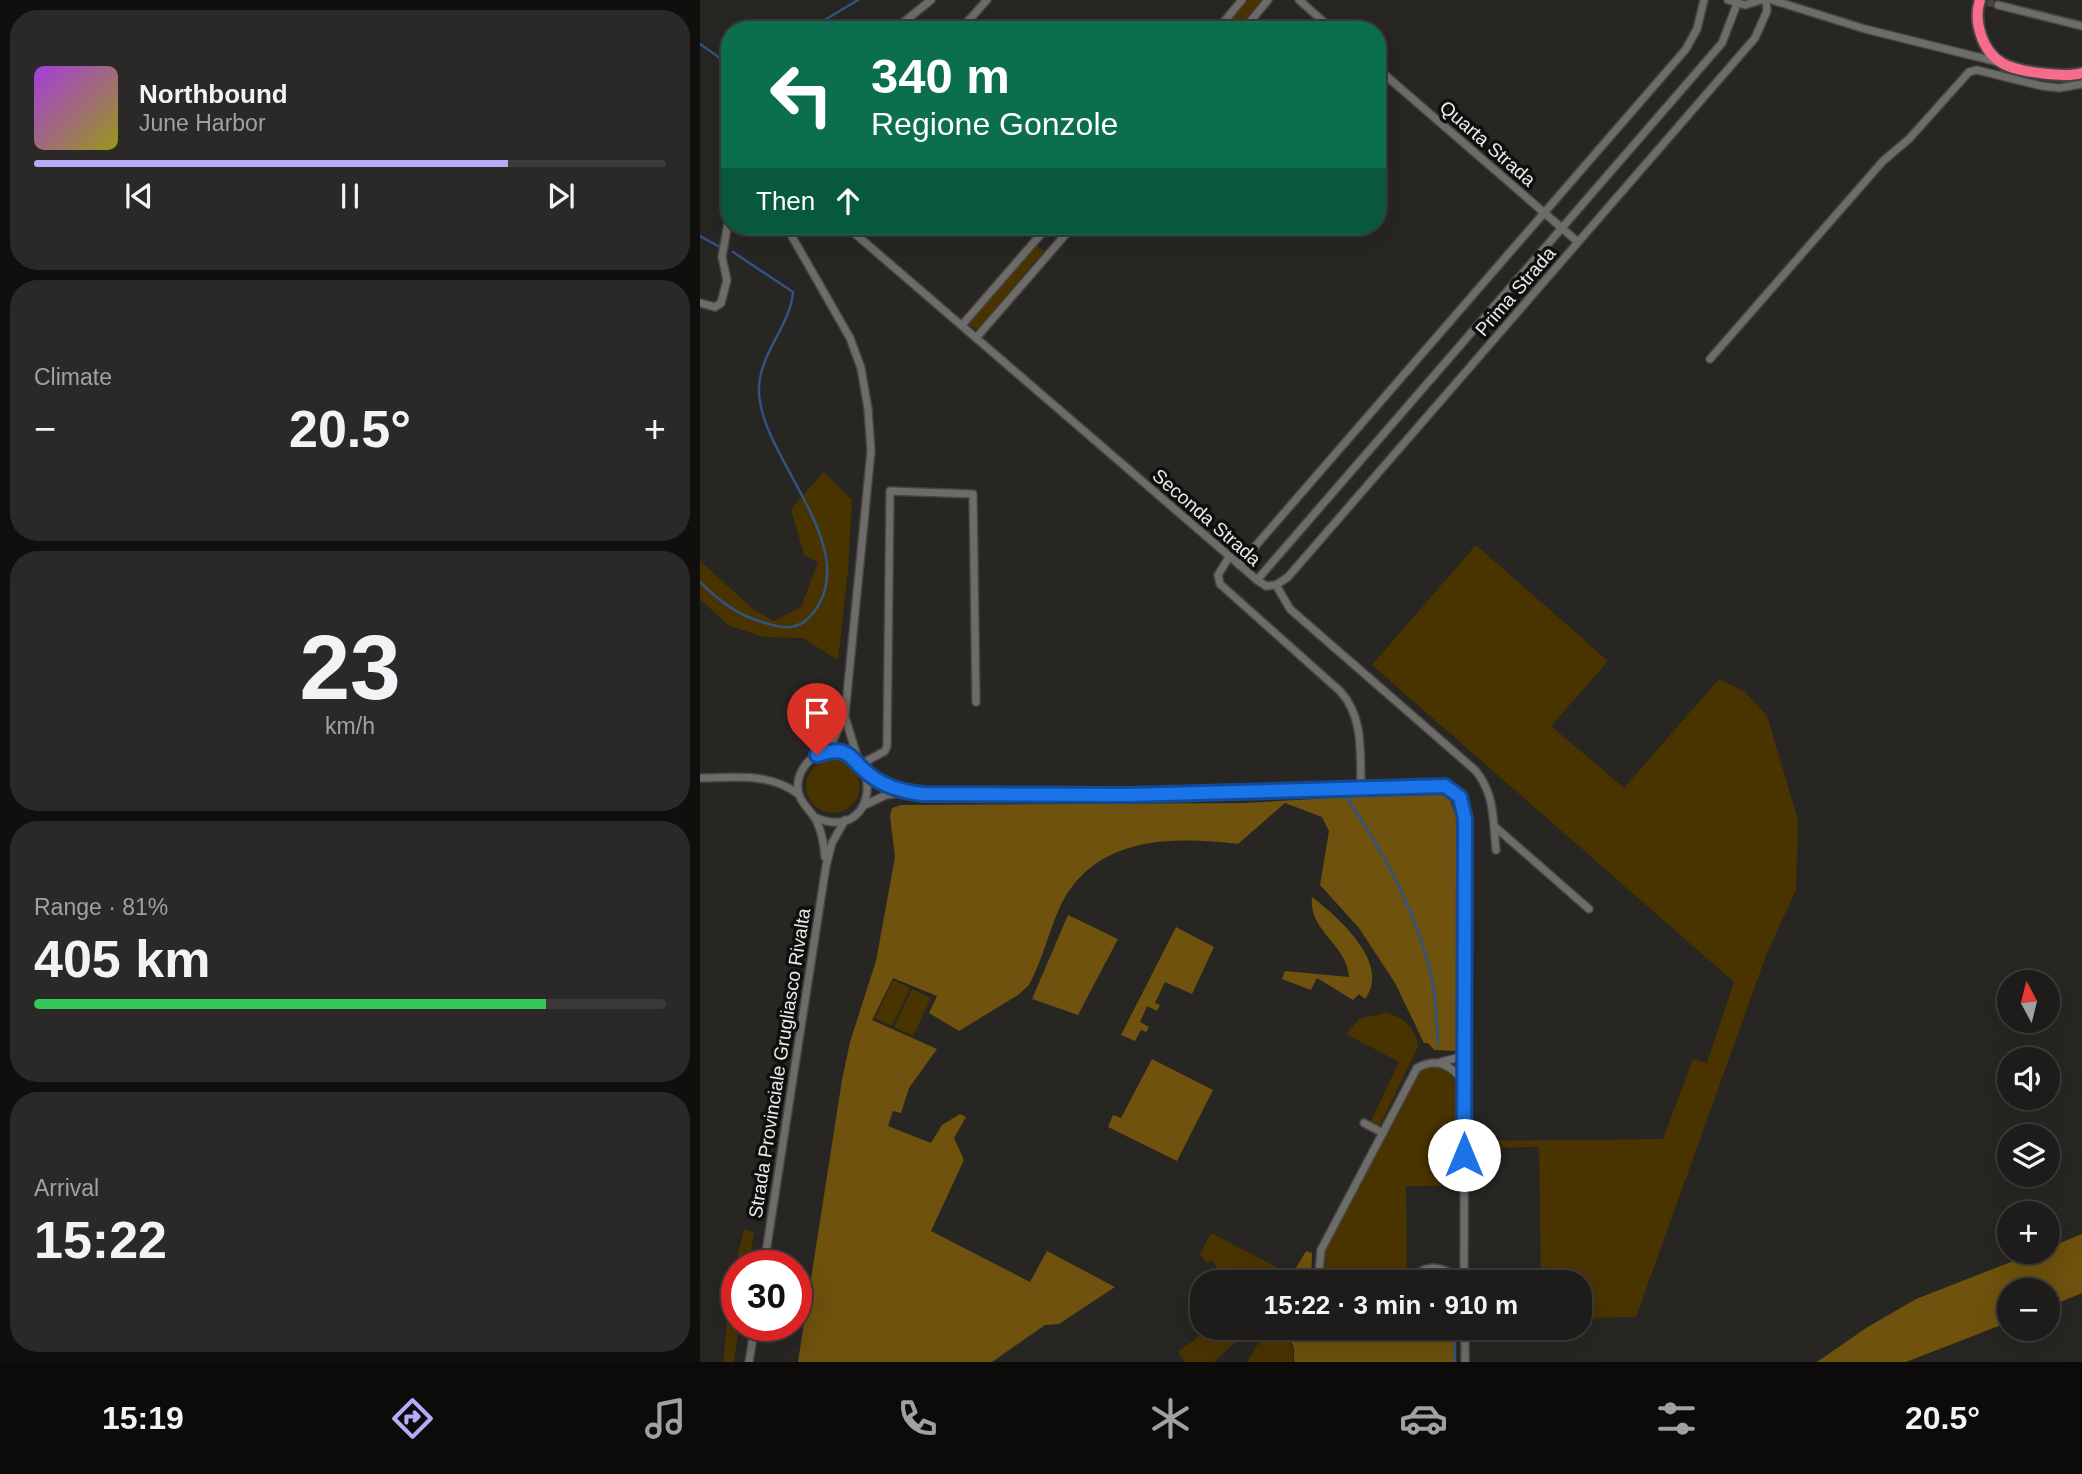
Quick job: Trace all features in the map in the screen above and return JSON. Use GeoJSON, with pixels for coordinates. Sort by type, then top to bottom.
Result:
{"type":"FeatureCollection","features":[{"type":"Feature","properties":{"kind":"highway"},"geometry":{"type":"LineString","coordinates":[[1980,0],[1977,18],[1981,37],[2002,64],[2055,76],[2082,73]]}},
{"type":"Feature","properties":{"kind":"street"},"geometry":{"type":"LineString","coordinates":[[905,21],[931,0]]}},
{"type":"Feature","properties":{"kind":"street"},"geometry":{"type":"LineString","coordinates":[[968,21],[987,0]]}},
{"type":"Feature","properties":{"kind":"street"},"geometry":{"type":"LineString","coordinates":[[1224,21],[1242,0]]}},
{"type":"Feature","properties":{"kind":"street"},"geometry":{"type":"LineString","coordinates":[[1250,21],[1268,0]]}},
{"type":"Feature","properties":{"kind":"street"},"geometry":{"type":"LineString","coordinates":[[1299,0],[1323,21]]}},
{"type":"Feature","properties":{"kind":"street","name":"Prima Strada"},"geometry":{"type":"LineString","coordinates":[[1239,565],[1686,49],[1697,29],[1704,0]]}},
{"type":"Feature","properties":{"kind":"street"},"geometry":{"type":"LineString","coordinates":[[1728,0],[1737,4],[1763,0],[1767,11]]}},
{"type":"Feature","properties":{"kind":"street"},"geometry":{"type":"LineString","coordinates":[[1772,0],[1865,29],[2002,64]]}},
{"type":"Feature","properties":{"kind":"street","name":"Prima Strada"},"geometry":{"type":"LineString","coordinates":[[1276,584],[1289,577],[1755,38],[1772,0]]}},
{"type":"Feature","properties":{"kind":"street","name":"Prima Strada"},"geometry":{"type":"LineString","coordinates":[[1257,580],[1722,43],[1737,4]]}},
{"type":"Feature","properties":{"kind":"street"},"geometry":{"type":"LineString","coordinates":[[1998,5],[2082,26]]}},
{"type":"Feature","properties":{"kind":"street"},"geometry":{"type":"LineString","coordinates":[[1710,359],[1883,161],[1909,139],[1969,72],[1978,70],[2059,88],[2082,84]]}},
{"type":"Feature","properties":{"kind":"street","name":"Quarta Strada"},"geometry":{"type":"LineString","coordinates":[[1386,76],[1578,242]]}},
{"type":"Feature","properties":{"kind":"street"},"geometry":{"type":"LineString","coordinates":[[700,315],[701,304],[719,306],[727,284],[722,257],[726,235]]}},
{"type":"Feature","properties":{"kind":"street"},"geometry":{"type":"LineString","coordinates":[[791,235],[850,338],[861,368],[868,409],[870,461],[845,715],[828,751],[808,762],[801,771],[798,794]]}},
{"type":"Feature","properties":{"kind":"street","name":"Seconda Strada"},"geometry":{"type":"LineString","coordinates":[[856,235],[1229,557],[1266,586],[1276,584],[1290,609],[1475,770],[1489,790],[1496,850]]}},
{"type":"Feature","properties":{"kind":"street"},"geometry":{"type":"LineString","coordinates":[[961,325],[1040,235]]}},
{"type":"Feature","properties":{"kind":"street"},"geometry":{"type":"LineString","coordinates":[[976,338],[1065,235]]}},
{"type":"Feature","properties":{"kind":"street"},"geometry":{"type":"LineString","coordinates":[[860,764],[885,751],[887,746],[890,491],[973,495],[976,702]]}},
{"type":"Feature","properties":{"kind":"street"},"geometry":{"type":"LineString","coordinates":[[1229,557],[1217,575],[1220,584],[1340,691],[1353,707],[1358,721],[1361,786]]}},
{"type":"Feature","properties":{"kind":"street"},"geometry":{"type":"LineString","coordinates":[[845,715],[869,784],[863,806]]}},
{"type":"Feature","properties":{"kind":"street"},"geometry":{"type":"LineString","coordinates":[[828,751],[846,754],[860,764]]}},
{"type":"Feature","properties":{"kind":"street"},"geometry":{"type":"LineString","coordinates":[[866,773],[905,792]]}},
{"type":"Feature","properties":{"kind":"street"},"geometry":{"type":"LineString","coordinates":[[700,778],[767,778],[783,783],[798,794],[807,811],[814,817],[824,821],[845,820]]}},
{"type":"Feature","properties":{"kind":"street"},"geometry":{"type":"LineString","coordinates":[[826,866],[832,843],[845,820],[863,806],[886,795],[905,792],[967,796],[1141,795],[1361,786],[1445,786],[1462,803],[1466,832],[1464,1270]]}},
{"type":"Feature","properties":{"kind":"street"},"geometry":{"type":"LineString","coordinates":[[814,817],[824,842],[826,866]]}},
{"type":"Feature","properties":{"kind":"street"},"geometry":{"type":"LineString","coordinates":[[1494,826],[1589,909]]}},
{"type":"Feature","properties":{"kind":"street","name":"Strada Provinciale Grugliasco Rivalta"},"geometry":{"type":"LineString","coordinates":[[766,1250],[826,866]]}},
{"type":"Feature","properties":{"kind":"street"},"geometry":{"type":"LineString","coordinates":[[1319,1270],[1321,1250],[1417,1068],[1464,1056]]}},
{"type":"Feature","properties":{"kind":"street"},"geometry":{"type":"LineString","coordinates":[[1438,1062],[1450,1066],[1464,1084]]}},
{"type":"Feature","properties":{"kind":"street"},"geometry":{"type":"LineString","coordinates":[[1364,1123],[1383,1133]]}},
{"type":"Feature","properties":{"kind":"street"},"geometry":{"type":"LineString","coordinates":[[1425,1270],[1446,1270]]}},
{"type":"Feature","properties":{"kind":"street"},"geometry":{"type":"LineString","coordinates":[[1465,1340],[1465,1362]]}},
{"type":"Feature","properties":{"kind":"street"},"geometry":{"type":"LineString","coordinates":[[749,1362],[752,1341]]}},
{"type":"Feature","properties":{"kind":"shaded area"},"geometry":{"type":"Polygon","coordinates":[[[1248,0],[1262,0],[1244,21],[1230,21],[1248,0]]]}},
{"type":"Feature","properties":{"kind":"shaded area"},"geometry":{"type":"Polygon","coordinates":[[[1036,245],[1044,251],[977,329],[970,326],[969,322],[1036,245]]]}},
{"type":"Feature","properties":{"kind":"shaded area"},"geometry":{"type":"Polygon","coordinates":[[[824,472],[852,500],[848,570],[838,660],[803,638],[764,637],[728,625],[700,599],[700,561],[754,610],[774,621],[801,607],[818,562],[804,555],[791,509],[824,472]]]}},
{"type":"Feature","properties":{"kind":"shaded area"},"geometry":{"type":"Polygon","coordinates":[[[1476,545],[1608,661],[1551,726],[1624,788],[1719,679],[1745,692],[1767,716],[1798,820],[1796,890],[1767,953],[1636,1317],[1592,1318],[1592,1270],[1541,1270],[1539,1147],[1467,1148],[1468,1141],[1663,1139],[1693,1059],[1707,1063],[1734,982],[1372,665],[1476,545]]]}},
{"type":"Feature","properties":{"kind":"shaded area"},"geometry":{"type":"Polygon","coordinates":[[[833,759],[852,767],[860,786],[852,805],[833,813],[814,805],[806,786],[814,767],[833,759]]]}},
{"type":"Feature","properties":{"kind":"shaded area"},"geometry":{"type":"Polygon","coordinates":[[[1435,792],[1449,797],[1457,819],[1458,1051],[1434,1050],[1428,1043],[1424,1043],[1395,983],[1359,928],[1320,885],[1329,831],[1322,817],[1285,803],[1238,844],[1160,842],[1135,846],[1112,854],[1092,867],[1074,885],[1059,909],[1029,985],[1018,995],[959,1031],[929,1013],[937,996],[893,978],[872,1020],[937,1049],[909,1088],[901,1113],[893,1111],[888,1126],[931,1143],[942,1125],[960,1114],[966,1117],[954,1138],[964,1160],[931,1231],[1030,1282],[1047,1251],[1115,1287],[1059,1324],[1045,1325],[992,1362],[798,1362],[801,1341],[812,1341],[812,1272],[842,1080],[850,1042],[876,961],[895,857],[890,816],[892,808],[901,805],[1244,803],[1435,792]]]}},
{"type":"Feature","properties":{"kind":"shaded area"},"geometry":{"type":"Polygon","coordinates":[[[1312,897],[1347,929],[1367,957],[1372,971],[1372,985],[1365,999],[1359,994],[1353,1000],[1317,978],[1311,990],[1282,979],[1285,971],[1349,977],[1342,955],[1316,919],[1312,909],[1312,897]]]}},
{"type":"Feature","properties":{"kind":"shaded area"},"geometry":{"type":"Polygon","coordinates":[[[1068,915],[1118,939],[1078,1015],[1032,999],[1068,915]]]}},
{"type":"Feature","properties":{"kind":"shaded area"},"geometry":{"type":"Polygon","coordinates":[[[1176,927],[1214,947],[1192,994],[1165,982],[1155,1003],[1160,1005],[1157,1011],[1147,1006],[1140,1022],[1149,1027],[1146,1032],[1141,1030],[1135,1041],[1121,1035],[1176,927]]]}},
{"type":"Feature","properties":{"kind":"shaded area"},"geometry":{"type":"Polygon","coordinates":[[[893,980],[910,988],[892,1026],[875,1018],[893,980]]]}},
{"type":"Feature","properties":{"kind":"shaded area"},"geometry":{"type":"Polygon","coordinates":[[[912,989],[931,998],[913,1036],[894,1027],[912,989]]]}},
{"type":"Feature","properties":{"kind":"shaded area"},"geometry":{"type":"Polygon","coordinates":[[[1385,1013],[1408,1024],[1418,1047],[1380,1125],[1371,1121],[1399,1062],[1346,1034],[1359,1019],[1385,1013]]]}},
{"type":"Feature","properties":{"kind":"shaded area"},"geometry":{"type":"Polygon","coordinates":[[[1152,1059],[1213,1090],[1177,1161],[1108,1127],[1113,1115],[1121,1118],[1152,1059]]]}},
{"type":"Feature","properties":{"kind":"shaded area"},"geometry":{"type":"Polygon","coordinates":[[[1437,1066],[1447,1070],[1460,1088],[1460,1186],[1406,1186],[1407,1270],[1324,1270],[1323,1256],[1413,1078],[1419,1071],[1437,1066]]]}},
{"type":"Feature","properties":{"kind":"shaded area"},"geometry":{"type":"Polygon","coordinates":[[[744,1229],[754,1232],[751,1250],[739,1250],[744,1229]]]}},
{"type":"Feature","properties":{"kind":"shaded area"},"geometry":{"type":"Polygon","coordinates":[[[1211,1233],[1278,1270],[1218,1270],[1212,1260],[1206,1263],[1200,1254],[1211,1233]]]}},
{"type":"Feature","properties":{"kind":"shaded area"},"geometry":{"type":"Polygon","coordinates":[[[2082,1234],[2082,1293],[2060,1302],[2060,1278],[1997,1278],[1997,1327],[1906,1362],[1817,1362],[1866,1328],[1916,1299],[2006,1264],[2060,1264],[2060,1243],[2082,1234]]]}},
{"type":"Feature","properties":{"kind":"shaded area"},"geometry":{"type":"Polygon","coordinates":[[[1306,1251],[1312,1253],[1311,1270],[1295,1270],[1306,1251]]]}},
{"type":"Feature","properties":{"kind":"shaded area"},"geometry":{"type":"Polygon","coordinates":[[[1194,1340],[1238,1340],[1214,1362],[1185,1362],[1178,1352],[1194,1340]]]}},
{"type":"Feature","properties":{"kind":"shaded area"},"geometry":{"type":"Polygon","coordinates":[[[1260,1340],[1289,1340],[1293,1348],[1293,1362],[1247,1362],[1260,1340]]]}},
{"type":"Feature","properties":{"kind":"shaded area"},"geometry":{"type":"Polygon","coordinates":[[[1290,1340],[1456,1340],[1456,1362],[1294,1362],[1294,1348],[1290,1340]]]}},
{"type":"Feature","properties":{"kind":"shaded area"},"geometry":{"type":"Polygon","coordinates":[[[725,1341],[737,1341],[734,1362],[723,1362],[725,1341]]]}},
{"type":"Feature","properties":{"kind":"waterway"},"geometry":{"type":"LineString","coordinates":[[823,21],[858,0]]}},
{"type":"Feature","properties":{"kind":"waterway"},"geometry":{"type":"LineString","coordinates":[[700,44],[721,59]]}},
{"type":"Feature","properties":{"kind":"waterway"},"geometry":{"type":"LineString","coordinates":[[700,236],[718,246]]}},
{"type":"Feature","properties":{"kind":"waterway"},"geometry":{"type":"LineString","coordinates":[[700,582],[736,611],[753,619],[784,627],[796,626],[808,618],[814,612],[826,587],[826,559],[819,531],[775,445],[764,418],[759,392],[763,365],[791,305],[793,292],[733,252]]}},
{"type":"Feature","properties":{"kind":"waterway"},"geometry":{"type":"LineString","coordinates":[[1347,798],[1386,862],[1418,932],[1432,979],[1438,1044]]}},
{"type":"Feature","properties":{"kind":"waterway"},"geometry":{"type":"LineString","coordinates":[[1455,1340],[1455,1362]]}},
{"type":"Feature","properties":{"kind":"tunnel"},"geometry":{"type":"LineString","coordinates":[[1977,0],[1998,5]]}},
{"type":"Feature","properties":{"kind":"route"},"geometry":{"type":"LineString","coordinates":[[817,755],[828,751],[846,754],[855,758],[866,773],[875,779],[905,792],[956,796],[1128,795],[1425,784],[1445,786],[1460,797],[1465,819],[1464,1155]]}}]}
